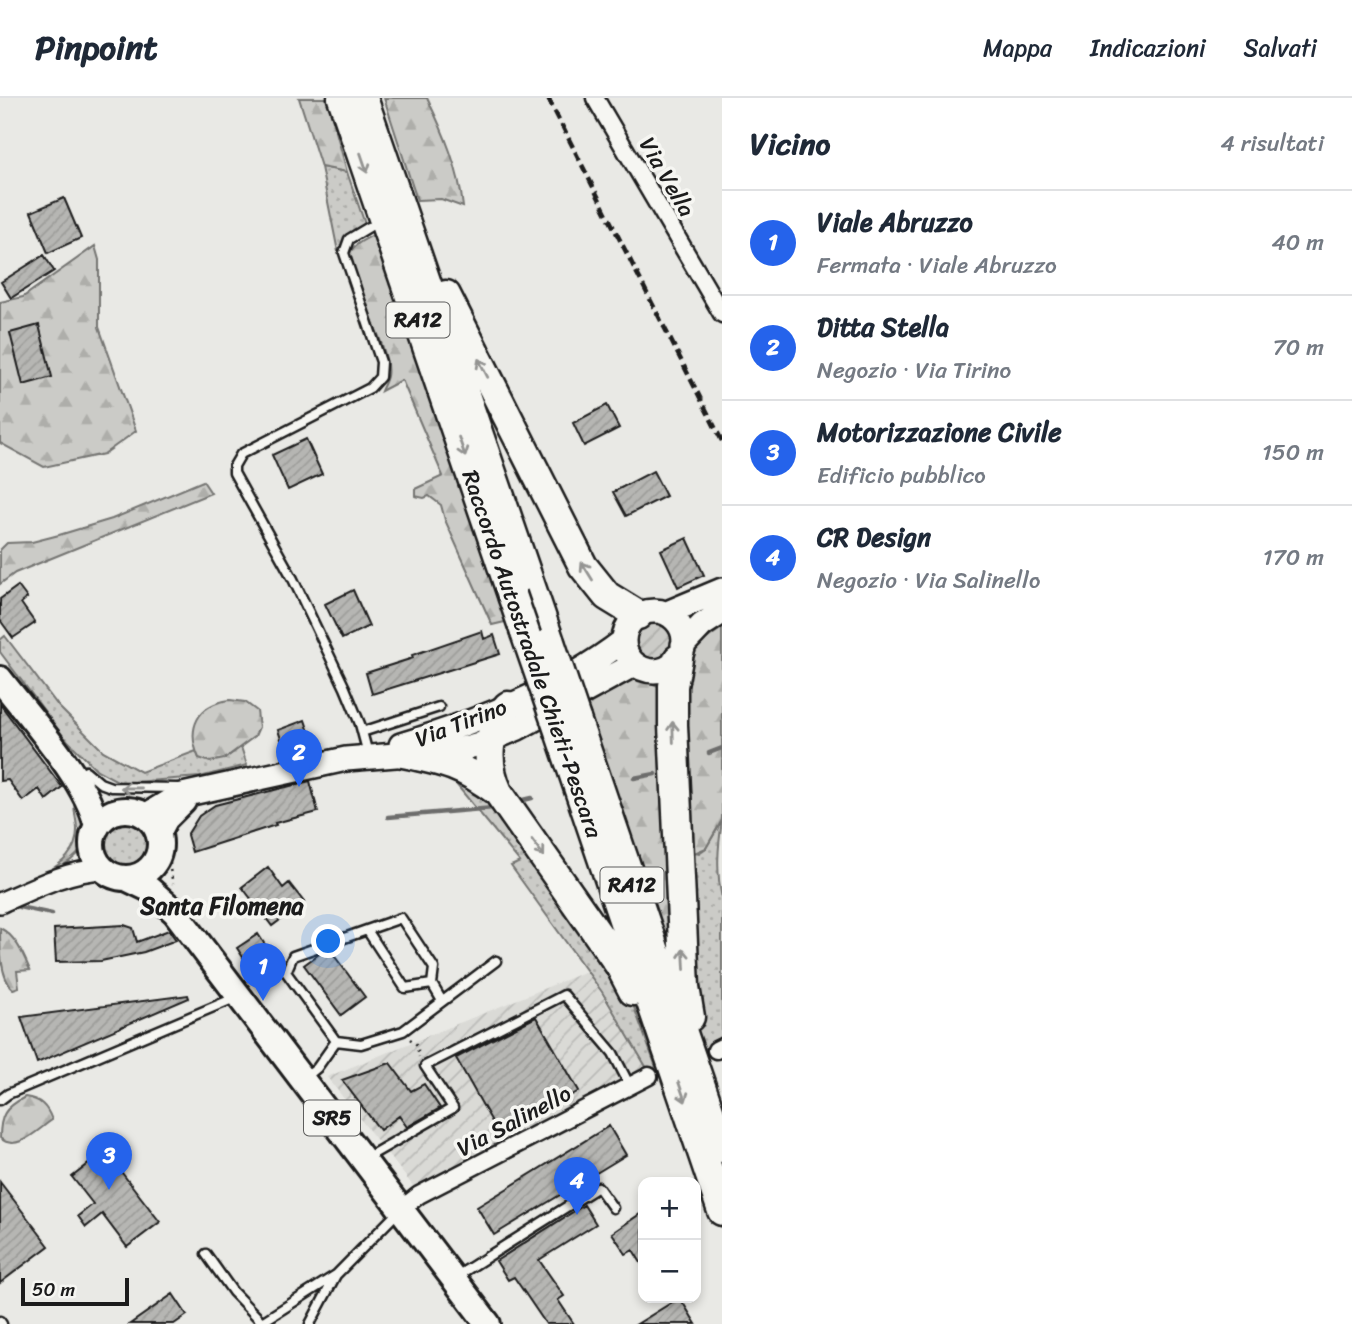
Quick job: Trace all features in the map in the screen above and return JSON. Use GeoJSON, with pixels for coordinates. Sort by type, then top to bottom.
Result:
{"type":"FeatureCollection","features":[{"type":"Feature","properties":{"kind":"highway","name":"Raccordo Autostradale Chieti-Pescara"},"geometry":{"type":"LineString","coordinates":[[342,98],[512,595],[709,1049],[722,1148]]}},
{"type":"Feature","properties":{"kind":"highway","name":"Raccordo Autostradale Chieti-Pescara"},"geometry":{"type":"LineString","coordinates":[[363,98],[550,642],[568,725],[660,1028],[722,1211]]}},
{"type":"Feature","properties":{"kind":"highway"},"geometry":{"type":"LineString","coordinates":[[389,173],[446,295],[583,566],[607,596],[638,615]]}},
{"type":"Feature","properties":{"kind":"highway"},"geometry":{"type":"LineString","coordinates":[[681,652],[673,687],[673,725],[686,1001],[692,1026],[709,1049]]}},
{"type":"Feature","properties":{"kind":"highway"},"geometry":{"type":"LineString","coordinates":[[508,706],[498,720],[488,761],[498,793],[620,966],[641,1010],[660,1028]]}},
{"type":"Feature","properties":{"kind":"highway"},"geometry":{"type":"LineString","coordinates":[[403,753],[462,768],[498,793]]}},
{"type":"Feature","properties":{"kind":"main road"},"geometry":{"type":"LineString","coordinates":[[722,590],[667,613],[647,611],[638,615],[630,621],[623,641],[625,650],[635,664],[652,671],[662,670],[681,652],[702,625],[722,612]]}},
{"type":"Feature","properties":{"kind":"main road"},"geometry":{"type":"LineString","coordinates":[[667,613],[680,626],[681,652]]}},
{"type":"Feature","properties":{"kind":"main road","name":"Via Tirino"},"geometry":{"type":"LineString","coordinates":[[368,756],[490,716],[598,660],[623,641]]}},
{"type":"Feature","properties":{"kind":"main road","name":"Via Tirino"},"geometry":{"type":"LineString","coordinates":[[157,839],[178,796],[346,759],[458,750],[491,740],[635,664]]}},
{"type":"Feature","properties":{"kind":"main road"},"geometry":{"type":"LineString","coordinates":[[0,679],[75,778],[92,808],[97,827]]}},
{"type":"Feature","properties":{"kind":"main road"},"geometry":{"type":"LineString","coordinates":[[75,778],[94,796],[119,811]]}},
{"type":"Feature","properties":{"kind":"main road"},"geometry":{"type":"LineString","coordinates":[[128,810],[157,839],[147,870],[137,876],[108,867],[92,840],[103,819],[119,811],[128,810]]}},
{"type":"Feature","properties":{"kind":"main road","name":"SR5"},"geometry":{"type":"LineString","coordinates":[[157,839],[161,884],[240,996],[401,1209],[424,1247],[454,1278],[488,1324]]}},
{"type":"Feature","properties":{"kind":"main road","name":"SR5"},"geometry":{"type":"LineString","coordinates":[[108,867],[175,901]]}},
{"type":"Feature","properties":{"kind":"street","name":"Via Vella"},"geometry":{"type":"LineString","coordinates":[[595,98],[722,314]]}},
{"type":"Feature","properties":{"kind":"street"},"geometry":{"type":"LineString","coordinates":[[0,904],[64,875],[108,867]]}},
{"type":"Feature","properties":{"kind":"street","name":"Via Salinello"},"geometry":{"type":"LineString","coordinates":[[401,1209],[419,1195],[649,1076]]}},
{"type":"Feature","properties":{"kind":"lane"},"geometry":{"type":"LineString","coordinates":[[368,756],[345,688],[293,579],[237,481],[234,466],[241,454],[377,382],[381,362],[344,253],[349,239],[369,227]]}},
{"type":"Feature","properties":{"kind":"lane"},"geometry":{"type":"LineString","coordinates":[[362,732],[439,707]]}},
{"type":"Feature","properties":{"kind":"lane"},"geometry":{"type":"LineString","coordinates":[[75,778],[86,771],[100,783],[111,787],[169,787],[195,793]]}},
{"type":"Feature","properties":{"kind":"lane"},"geometry":{"type":"LineString","coordinates":[[442,1001],[432,984],[435,968],[401,918],[293,956],[286,972],[336,1041],[361,1044],[402,1031],[496,961]]}},
{"type":"Feature","properties":{"kind":"lane"},"geometry":{"type":"LineString","coordinates":[[367,930],[405,988],[432,984]]}},
{"type":"Feature","properties":{"kind":"lane"},"geometry":{"type":"LineString","coordinates":[[364,1160],[453,1108],[425,1066],[564,995],[613,1054],[630,1086]]}},
{"type":"Feature","properties":{"kind":"lane"},"geometry":{"type":"LineString","coordinates":[[0,1100],[8,1094],[240,996]]}},
{"type":"Feature","properties":{"kind":"lane"},"geometry":{"type":"LineString","coordinates":[[303,1079],[317,1068],[336,1041]]}},
{"type":"Feature","properties":{"kind":"lane"},"geometry":{"type":"LineString","coordinates":[[454,1278],[598,1186],[612,1208]]}},
{"type":"Feature","properties":{"kind":"lane"},"geometry":{"type":"LineString","coordinates":[[206,1254],[233,1292],[262,1322],[336,1275],[401,1209]]}},
{"type":"Feature","properties":{"kind":"lane"},"geometry":{"type":"LineString","coordinates":[[310,1324],[336,1275]]}},
{"type":"Feature","properties":{"kind":"path"},"geometry":{"type":"LineString","coordinates":[[157,839],[170,869],[175,901]]}},
{"type":"Feature","properties":{"kind":"path"},"geometry":{"type":"LineString","coordinates":[[402,1031],[417,1045],[419,1057],[425,1066]]}},
{"type":"Feature","properties":{"kind":"shaded area"},"geometry":{"type":"Polygon","coordinates":[[[587,971],[646,1067],[417,1191],[327,1077],[587,971]]]}},
{"type":"Feature","properties":{"kind":"green space"},"geometry":{"type":"Polygon","coordinates":[[[299,98],[327,98],[347,172],[321,167],[299,98]]]}},
{"type":"Feature","properties":{"kind":"green space"},"geometry":{"type":"Polygon","coordinates":[[[384,98],[427,98],[450,151],[463,207],[441,199],[417,200],[384,98]]]}},
{"type":"Feature","properties":{"kind":"green space"},"geometry":{"type":"Polygon","coordinates":[[[321,167],[347,172],[365,224],[347,238],[338,252],[321,167]]]}},
{"type":"Feature","properties":{"kind":"green space"},"geometry":{"type":"Polygon","coordinates":[[[373,235],[509,621],[492,625],[445,520],[441,505],[429,496],[415,496],[415,489],[443,476],[402,380],[381,391],[387,376],[387,363],[350,261],[353,248],[373,235]]]}},
{"type":"Feature","properties":{"kind":"green space"},"geometry":{"type":"Polygon","coordinates":[[[95,246],[99,260],[99,327],[136,431],[104,454],[44,467],[0,443],[0,302],[23,297],[95,246]]]}},
{"type":"Feature","properties":{"kind":"green space"},"geometry":{"type":"Polygon","coordinates":[[[203,481],[211,493],[15,573],[0,584],[0,550],[7,543],[32,542],[112,519],[203,481]]]}},
{"type":"Feature","properties":{"kind":"green space"},"geometry":{"type":"Polygon","coordinates":[[[653,619],[667,625],[673,639],[667,653],[653,659],[639,653],[633,639],[639,625],[653,619]]]}},
{"type":"Feature","properties":{"kind":"green space"},"geometry":{"type":"Polygon","coordinates":[[[722,628],[722,820],[706,848],[692,854],[683,825],[687,663],[695,647],[722,628]]]}},
{"type":"Feature","properties":{"kind":"green space"},"geometry":{"type":"Polygon","coordinates":[[[5,636],[59,707],[103,751],[141,772],[196,751],[199,758],[224,759],[241,747],[247,765],[200,777],[121,783],[97,770],[64,737],[0,652],[0,640],[5,636]]]}},
{"type":"Feature","properties":{"kind":"green space"},"geometry":{"type":"Polygon","coordinates":[[[629,674],[663,688],[674,929],[658,933],[578,702],[629,674]]]}},
{"type":"Feature","properties":{"kind":"green space"},"geometry":{"type":"Polygon","coordinates":[[[230,700],[245,702],[257,711],[259,727],[255,736],[224,759],[210,762],[199,758],[194,737],[197,720],[209,707],[230,700]]]}},
{"type":"Feature","properties":{"kind":"green space"},"geometry":{"type":"Polygon","coordinates":[[[447,773],[479,788],[631,999],[656,1067],[648,1070],[602,992],[511,866],[520,862],[447,773]]]}},
{"type":"Feature","properties":{"kind":"green space"},"geometry":{"type":"Polygon","coordinates":[[[75,796],[86,819],[85,841],[69,862],[44,874],[62,862],[74,845],[77,830],[75,796]]]}},
{"type":"Feature","properties":{"kind":"green space"},"geometry":{"type":"Polygon","coordinates":[[[722,821],[718,859],[722,898],[722,1038],[704,1049],[697,1028],[687,850],[699,853],[706,848],[722,821]]]}},
{"type":"Feature","properties":{"kind":"green space"},"geometry":{"type":"Polygon","coordinates":[[[127,822],[142,829],[149,844],[142,859],[127,866],[112,859],[105,844],[112,829],[127,822]]]}},
{"type":"Feature","properties":{"kind":"green space"},"geometry":{"type":"Polygon","coordinates":[[[0,928],[15,941],[30,970],[17,971],[19,987],[13,989],[3,970],[0,928]]]}},
{"type":"Feature","properties":{"kind":"green space"},"geometry":{"type":"Polygon","coordinates":[[[25,1097],[42,1104],[52,1120],[20,1142],[6,1142],[0,1138],[2,1118],[12,1105],[25,1097]]]}},
{"type":"Feature","properties":{"kind":"building"},"geometry":{"type":"Polygon","coordinates":[[[64,198],[81,238],[48,253],[31,212],[64,198]]]}},
{"type":"Feature","properties":{"kind":"building"},"geometry":{"type":"Polygon","coordinates":[[[44,255],[54,271],[11,298],[1,282],[44,255]]]}},
{"type":"Feature","properties":{"kind":"building"},"geometry":{"type":"Polygon","coordinates":[[[39,325],[52,377],[23,385],[10,333],[39,325]]]}},
{"type":"Feature","properties":{"kind":"building"},"geometry":{"type":"Polygon","coordinates":[[[607,405],[619,428],[584,446],[573,423],[607,405]]]}},
{"type":"Feature","properties":{"kind":"building"},"geometry":{"type":"Polygon","coordinates":[[[306,439],[322,474],[288,490],[272,455],[306,439]]]}},
{"type":"Feature","properties":{"kind":"building"},"geometry":{"type":"Polygon","coordinates":[[[653,471],[666,496],[626,516],[613,492],[653,471]]]}},
{"type":"Feature","properties":{"kind":"building"},"geometry":{"type":"Polygon","coordinates":[[[687,538],[704,575],[678,587],[661,550],[687,538]]]}},
{"type":"Feature","properties":{"kind":"building"},"geometry":{"type":"Polygon","coordinates":[[[18,586],[27,598],[21,603],[35,623],[13,638],[0,620],[0,599],[18,586]]]}},
{"type":"Feature","properties":{"kind":"building"},"geometry":{"type":"Polygon","coordinates":[[[353,590],[369,626],[342,639],[325,604],[353,590]]]}},
{"type":"Feature","properties":{"kind":"building"},"geometry":{"type":"Polygon","coordinates":[[[482,631],[484,639],[494,635],[500,654],[372,694],[366,673],[482,631]]]}},
{"type":"Feature","properties":{"kind":"building"},"geometry":{"type":"Polygon","coordinates":[[[0,704],[62,787],[46,800],[39,789],[23,801],[8,780],[0,781],[0,704]]]}},
{"type":"Feature","properties":{"kind":"building"},"geometry":{"type":"Polygon","coordinates":[[[305,720],[310,735],[283,745],[278,730],[305,720]]]}},
{"type":"Feature","properties":{"kind":"building"},"geometry":{"type":"Polygon","coordinates":[[[310,781],[318,812],[275,823],[276,825],[192,852],[187,835],[199,816],[215,805],[310,781]]]}},
{"type":"Feature","properties":{"kind":"building"},"geometry":{"type":"Polygon","coordinates":[[[268,867],[283,888],[289,883],[304,902],[272,926],[242,887],[268,867]]]}},
{"type":"Feature","properties":{"kind":"building"},"geometry":{"type":"Polygon","coordinates":[[[124,925],[133,928],[137,942],[169,930],[176,940],[144,952],[101,961],[56,962],[54,929],[124,925]]]}},
{"type":"Feature","properties":{"kind":"building"},"geometry":{"type":"Polygon","coordinates":[[[258,934],[273,957],[252,971],[237,948],[258,934]]]}},
{"type":"Feature","properties":{"kind":"building"},"geometry":{"type":"Polygon","coordinates":[[[330,950],[365,997],[341,1015],[304,965],[330,950]]]}},
{"type":"Feature","properties":{"kind":"building"},"geometry":{"type":"Polygon","coordinates":[[[188,995],[189,998],[37,1063],[21,1017],[188,995]]]}},
{"type":"Feature","properties":{"kind":"building"},"geometry":{"type":"Polygon","coordinates":[[[536,1017],[579,1091],[500,1136],[456,1058],[536,1017]]]}},
{"type":"Feature","properties":{"kind":"building"},"geometry":{"type":"Polygon","coordinates":[[[390,1063],[411,1091],[424,1084],[440,1108],[407,1127],[399,1116],[380,1130],[342,1080],[390,1063]]]}},
{"type":"Feature","properties":{"kind":"building"},"geometry":{"type":"Polygon","coordinates":[[[609,1126],[626,1155],[494,1235],[477,1207],[609,1126]]]}},
{"type":"Feature","properties":{"kind":"building"},"geometry":{"type":"Polygon","coordinates":[[[105,1151],[160,1222],[127,1247],[102,1214],[86,1227],[78,1216],[93,1204],[72,1177],[105,1151]]]}},
{"type":"Feature","properties":{"kind":"building"},"geometry":{"type":"Polygon","coordinates":[[[0,1182],[49,1246],[0,1283],[0,1182]]]}},
{"type":"Feature","properties":{"kind":"building"},"geometry":{"type":"Polygon","coordinates":[[[584,1205],[596,1224],[539,1260],[564,1296],[558,1300],[574,1324],[546,1324],[514,1277],[508,1280],[496,1261],[584,1205]]]}},
{"type":"Feature","properties":{"kind":"building"},"geometry":{"type":"Polygon","coordinates":[[[638,1215],[638,1258],[633,1250],[626,1254],[612,1233],[638,1215]]]}},
{"type":"Feature","properties":{"kind":"building"},"geometry":{"type":"Polygon","coordinates":[[[173,1294],[187,1315],[174,1324],[130,1324],[173,1294]]]}},
{"type":"Feature","properties":{"kind":"building"},"geometry":{"type":"Polygon","coordinates":[[[671,1303],[683,1303],[696,1324],[637,1324],[671,1303]]]}},
{"type":"Feature","properties":{"kind":"waterway"},"geometry":{"type":"LineString","coordinates":[[709,753],[722,748]]}},
{"type":"Feature","properties":{"kind":"waterway"},"geometry":{"type":"LineString","coordinates":[[634,778],[655,774]]}},
{"type":"Feature","properties":{"kind":"waterway"},"geometry":{"type":"LineString","coordinates":[[515,802],[532,798]]}},
{"type":"Feature","properties":{"kind":"waterway"},"geometry":{"type":"LineString","coordinates":[[388,817],[494,808]]}},
{"type":"Feature","properties":{"kind":"waterway"},"geometry":{"type":"LineString","coordinates":[[19,907],[52,914]]}},
{"type":"Feature","properties":{"kind":"railway"},"geometry":{"type":"LineString","coordinates":[[548,98],[722,441]]}},
{"type":"Feature","properties":{"kind":"place","name":"Ditta Stella"},"geometry":{"type":"Point","coordinates":[299,787]}},
{"type":"Feature","properties":{"kind":"place","name":"Viale Abruzzo"},"geometry":{"type":"Point","coordinates":[263,1001]}},
{"type":"Feature","properties":{"kind":"place","name":"Motorizzazione Civile"},"geometry":{"type":"Point","coordinates":[109,1190]}},
{"type":"Feature","properties":{"kind":"place","name":"CR Design"},"geometry":{"type":"Point","coordinates":[577,1215]}},
{"type":"Feature","properties":{"kind":"district","name":"Santa Filomena"},"geometry":{"type":"Point","coordinates":[222,906]}}]}
